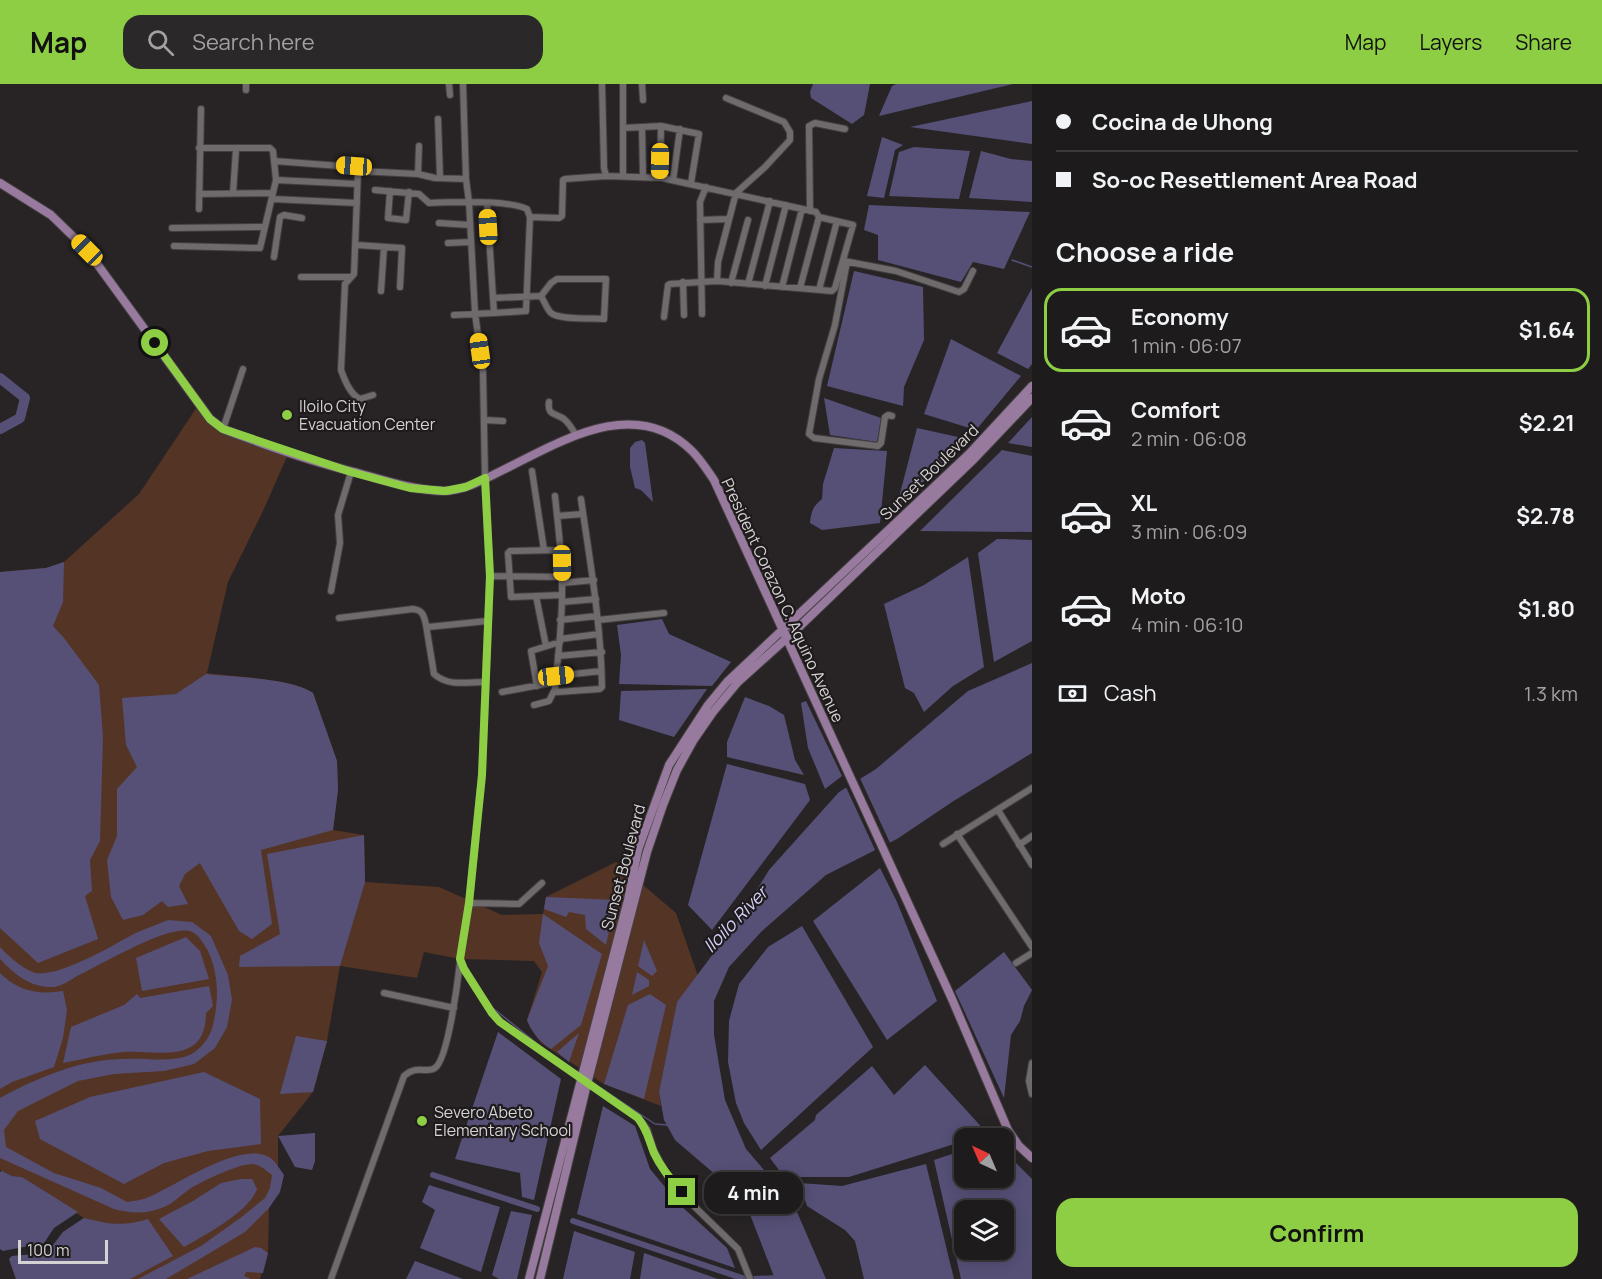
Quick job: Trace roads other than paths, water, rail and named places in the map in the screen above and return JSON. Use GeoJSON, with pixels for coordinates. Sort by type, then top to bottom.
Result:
{"type":"FeatureCollection","features":[{"type":"Feature","properties":{"kind":"main road","name":"President Corazon C. Aquino Avenue"},"geometry":{"type":"LineString","coordinates":[[0,183],[51,215],[87,250],[210,419],[223,429],[351,472],[410,488],[445,491],[466,487],[576,435],[606,426],[631,424],[655,429],[675,437],[691,450],[714,480],[952,999],[1008,1130],[1019,1146],[1032,1158]]}},
{"type":"Feature","properties":{"kind":"main road","name":"Sunset Boulevard"},"geometry":{"type":"LineString","coordinates":[[986,441],[1032,386]]}},
{"type":"Feature","properties":{"kind":"main road","name":"Sunset Boulevard"},"geometry":{"type":"LineString","coordinates":[[540,1279],[587,1084],[636,903],[647,852],[677,770],[693,741],[738,682],[785,634],[1032,398]]}},
{"type":"Feature","properties":{"kind":"main road","name":"Sunset Boulevard"},"geometry":{"type":"LineString","coordinates":[[529,1279],[638,850],[669,765],[687,734],[727,682],[785,634]]}},
{"type":"Feature","properties":{"kind":"main road"},"geometry":{"type":"LineString","coordinates":[[638,850],[647,852]]}},
{"type":"Feature","properties":{"kind":"street"},"geometry":{"type":"LineString","coordinates":[[449,84],[450,95]]}},
{"type":"Feature","properties":{"kind":"street"},"geometry":{"type":"LineString","coordinates":[[331,1279],[404,1076],[415,1069],[432,1070],[438,1066],[443,1054],[454,1008],[469,903],[482,775],[490,576],[483,372],[475,313],[466,179],[463,84]]}},
{"type":"Feature","properties":{"kind":"street"},"geometry":{"type":"LineString","coordinates":[[602,84],[606,176]]}},
{"type":"Feature","properties":{"kind":"street"},"geometry":{"type":"LineString","coordinates":[[623,84],[623,176]]}},
{"type":"Feature","properties":{"kind":"street"},"geometry":{"type":"LineString","coordinates":[[642,84],[643,100]]}},
{"type":"Feature","properties":{"kind":"street"},"geometry":{"type":"LineString","coordinates":[[717,281],[718,262],[736,193],[790,140],[790,132],[784,122],[726,98]]}},
{"type":"Feature","properties":{"kind":"street"},"geometry":{"type":"LineString","coordinates":[[199,208],[201,109]]}},
{"type":"Feature","properties":{"kind":"street"},"geometry":{"type":"LineString","coordinates":[[438,119],[440,178]]}},
{"type":"Feature","properties":{"kind":"street"},"geometry":{"type":"LineString","coordinates":[[810,211],[809,126],[815,123],[845,129]]}},
{"type":"Feature","properties":{"kind":"street"},"geometry":{"type":"LineString","coordinates":[[623,128],[661,126],[699,135],[691,183]]}},
{"type":"Feature","properties":{"kind":"street"},"geometry":{"type":"LineString","coordinates":[[660,178],[661,126]]}},
{"type":"Feature","properties":{"kind":"street"},"geometry":{"type":"LineString","coordinates":[[642,127],[643,177]]}},
{"type":"Feature","properties":{"kind":"street"},"geometry":{"type":"LineString","coordinates":[[673,180],[680,129]]}},
{"type":"Feature","properties":{"kind":"street"},"geometry":{"type":"LineString","coordinates":[[418,174],[419,146]]}},
{"type":"Feature","properties":{"kind":"street"},"geometry":{"type":"LineString","coordinates":[[174,246],[260,248],[276,180],[273,152],[270,148],[199,148]]}},
{"type":"Feature","properties":{"kind":"street"},"geometry":{"type":"LineString","coordinates":[[233,193],[236,149]]}},
{"type":"Feature","properties":{"kind":"street"},"geometry":{"type":"LineString","coordinates":[[274,161],[354,166],[358,171],[357,245],[353,277],[345,284],[341,370],[355,397],[360,399],[373,395]]}},
{"type":"Feature","properties":{"kind":"street"},"geometry":{"type":"LineString","coordinates":[[358,171],[466,179]]}},
{"type":"Feature","properties":{"kind":"street"},"geometry":{"type":"LineString","coordinates":[[530,217],[559,218],[562,216],[563,180],[565,179],[623,176],[691,183],[816,212],[819,217],[853,225],[845,261],[836,325],[819,379],[809,434],[814,438],[878,446],[881,443],[885,417],[892,416]]}},
{"type":"Feature","properties":{"kind":"street"},"geometry":{"type":"LineString","coordinates":[[276,180],[357,184]]}},
{"type":"Feature","properties":{"kind":"street"},"geometry":{"type":"LineString","coordinates":[[702,314],[700,202],[706,187]]}},
{"type":"Feature","properties":{"kind":"street"},"geometry":{"type":"LineString","coordinates":[[375,190],[419,194],[429,202],[469,202],[527,209],[530,217],[526,311],[454,315]]}},
{"type":"Feature","properties":{"kind":"street"},"geometry":{"type":"LineString","coordinates":[[390,191],[388,219],[406,220],[409,192]]}},
{"type":"Feature","properties":{"kind":"street"},"geometry":{"type":"LineString","coordinates":[[199,194],[233,193],[357,203]]}},
{"type":"Feature","properties":{"kind":"street"},"geometry":{"type":"LineString","coordinates":[[748,284],[770,201]]}},
{"type":"Feature","properties":{"kind":"street"},"geometry":{"type":"LineString","coordinates":[[487,204],[494,313]]}},
{"type":"Feature","properties":{"kind":"street"},"geometry":{"type":"LineString","coordinates":[[765,286],[786,205]]}},
{"type":"Feature","properties":{"kind":"street"},"geometry":{"type":"LineString","coordinates":[[782,287],[802,209]]}},
{"type":"Feature","properties":{"kind":"street"},"geometry":{"type":"LineString","coordinates":[[274,257],[280,217],[284,215],[302,218]]}},
{"type":"Feature","properties":{"kind":"street"},"geometry":{"type":"LineString","coordinates":[[800,288],[819,217]]}},
{"type":"Feature","properties":{"kind":"street"},"geometry":{"type":"LineString","coordinates":[[700,220],[729,219]]}},
{"type":"Feature","properties":{"kind":"street"},"geometry":{"type":"LineString","coordinates":[[731,283],[748,220]]}},
{"type":"Feature","properties":{"kind":"street"},"geometry":{"type":"LineString","coordinates":[[819,290],[837,221]]}},
{"type":"Feature","properties":{"kind":"street"},"geometry":{"type":"LineString","coordinates":[[439,223],[470,225]]}},
{"type":"Feature","properties":{"kind":"street"},"geometry":{"type":"LineString","coordinates":[[172,228],[265,227]]}},
{"type":"Feature","properties":{"kind":"street"},"geometry":{"type":"LineString","coordinates":[[448,243],[471,242]]}},
{"type":"Feature","properties":{"kind":"street"},"geometry":{"type":"LineString","coordinates":[[357,245],[402,248],[400,287]]}},
{"type":"Feature","properties":{"kind":"street"},"geometry":{"type":"LineString","coordinates":[[381,291],[384,247]]}},
{"type":"Feature","properties":{"kind":"street"},"geometry":{"type":"LineString","coordinates":[[845,261],[896,271],[958,292],[964,289],[973,271]]}},
{"type":"Feature","properties":{"kind":"street"},"geometry":{"type":"LineString","coordinates":[[664,317],[668,285],[717,281],[834,290],[845,261]]}},
{"type":"Feature","properties":{"kind":"street"},"geometry":{"type":"LineString","coordinates":[[301,277],[353,277]]}},
{"type":"Feature","properties":{"kind":"street"},"geometry":{"type":"LineString","coordinates":[[558,279],[606,279],[604,318],[555,315],[550,312],[542,296],[551,283],[558,279]]}},
{"type":"Feature","properties":{"kind":"street"},"geometry":{"type":"LineString","coordinates":[[683,282],[684,315]]}},
{"type":"Feature","properties":{"kind":"street"},"geometry":{"type":"LineString","coordinates":[[493,298],[542,296]]}},
{"type":"Feature","properties":{"kind":"street"},"geometry":{"type":"LineString","coordinates":[[223,429],[243,369]]}},
{"type":"Feature","properties":{"kind":"street"},"geometry":{"type":"LineString","coordinates":[[549,402],[548,408],[551,412],[564,419],[576,435]]}},
{"type":"Feature","properties":{"kind":"street"},"geometry":{"type":"LineString","coordinates":[[484,420],[503,421]]}},
{"type":"Feature","properties":{"kind":"street"},"geometry":{"type":"LineString","coordinates":[[532,471],[544,550]]}},
{"type":"Feature","properties":{"kind":"street"},"geometry":{"type":"LineString","coordinates":[[331,591],[340,543],[338,515],[351,472]]}},
{"type":"Feature","properties":{"kind":"street"},"geometry":{"type":"LineString","coordinates":[[555,496],[562,580],[556,692],[602,687],[602,652],[594,580],[581,499]]}},
{"type":"Feature","properties":{"kind":"street"},"geometry":{"type":"LineString","coordinates":[[557,516],[583,514]]}},
{"type":"Feature","properties":{"kind":"street"},"geometry":{"type":"LineString","coordinates":[[561,550],[508,552],[511,597],[596,598]]}},
{"type":"Feature","properties":{"kind":"street"},"geometry":{"type":"LineString","coordinates":[[490,576],[594,580]]}},
{"type":"Feature","properties":{"kind":"street"},"geometry":{"type":"LineString","coordinates":[[536,596],[546,646]]}},
{"type":"Feature","properties":{"kind":"street"},"geometry":{"type":"LineString","coordinates":[[339,618],[419,610],[423,614],[426,625],[434,674],[448,682],[459,684],[485,682]]}},
{"type":"Feature","properties":{"kind":"street"},"geometry":{"type":"LineString","coordinates":[[560,620],[664,613]]}},
{"type":"Feature","properties":{"kind":"street"},"geometry":{"type":"LineString","coordinates":[[426,625],[428,627],[487,621]]}},
{"type":"Feature","properties":{"kind":"street"},"geometry":{"type":"LineString","coordinates":[[537,686],[531,652],[560,640],[599,634]]}},
{"type":"Feature","properties":{"kind":"street"},"geometry":{"type":"LineString","coordinates":[[558,656],[602,652]]}},
{"type":"Feature","properties":{"kind":"street"},"geometry":{"type":"LineString","coordinates":[[502,692],[602,671]]}},
{"type":"Feature","properties":{"kind":"street"},"geometry":{"type":"LineString","coordinates":[[534,705],[549,701],[556,682]]}},
{"type":"Feature","properties":{"kind":"street"},"geometry":{"type":"LineString","coordinates":[[942,844],[1032,788]]}},
{"type":"Feature","properties":{"kind":"street"},"geometry":{"type":"LineString","coordinates":[[998,810],[1032,865]]}},
{"type":"Feature","properties":{"kind":"street"},"geometry":{"type":"LineString","coordinates":[[957,834],[1032,947]]}},
{"type":"Feature","properties":{"kind":"street"},"geometry":{"type":"LineString","coordinates":[[1019,844],[1032,836]]}},
{"type":"Feature","properties":{"kind":"street"},"geometry":{"type":"LineString","coordinates":[[469,903],[519,904],[542,883]]}},
{"type":"Feature","properties":{"kind":"street"},"geometry":{"type":"LineString","coordinates":[[1016,963],[1032,953]]}},
{"type":"Feature","properties":{"kind":"street"},"geometry":{"type":"LineString","coordinates":[[460,959],[492,1013],[516,1035],[638,1118],[647,1129],[654,1151],[668,1177],[738,1249],[750,1279]]}},
{"type":"Feature","properties":{"kind":"street"},"geometry":{"type":"LineString","coordinates":[[384,993],[454,1008]]}},
{"type":"Feature","properties":{"kind":"street"},"geometry":{"type":"LineString","coordinates":[[1032,1064],[1029,1082],[1032,1094]]}},
{"type":"Feature","properties":{"kind":"waterway"},"geometry":{"type":"LineString","coordinates":[[1012,260],[1032,267]]}},
{"type":"Feature","properties":{"kind":"waterway"},"geometry":{"type":"LineString","coordinates":[[0,378],[25,398],[20,418],[0,429]]}},
{"type":"Feature","properties":{"kind":"waterway"},"geometry":{"type":"LineString","coordinates":[[494,1009],[544,1049]]}},
{"type":"Feature","properties":{"kind":"waterway"},"geometry":{"type":"LineString","coordinates":[[601,1088],[655,1124],[667,1125]]}},
{"type":"Feature","properties":{"kind":"waterway"},"geometry":{"type":"LineString","coordinates":[[433,1175],[537,1209]]}},
{"type":"Feature","properties":{"kind":"waterway"},"geometry":{"type":"LineString","coordinates":[[573,1221],[745,1279]]}},
{"type":"Feature","properties":{"kind":"waterway"},"geometry":{"type":"LineString","coordinates":[[754,1279],[780,1278]]}},
{"type":"Feature","properties":{"kind":"place","name":"Iloilo City Evacuation Center"},"geometry":{"type":"Point","coordinates":[287,415]}},
{"type":"Feature","properties":{"kind":"place","name":"Severo Abeto Elementary School"},"geometry":{"type":"Point","coordinates":[422,1121]}},
{"type":"Feature","properties":{"kind":"water label","name":"Iloilo River"},"geometry":{"type":"Point","coordinates":[735,919]}}]}
